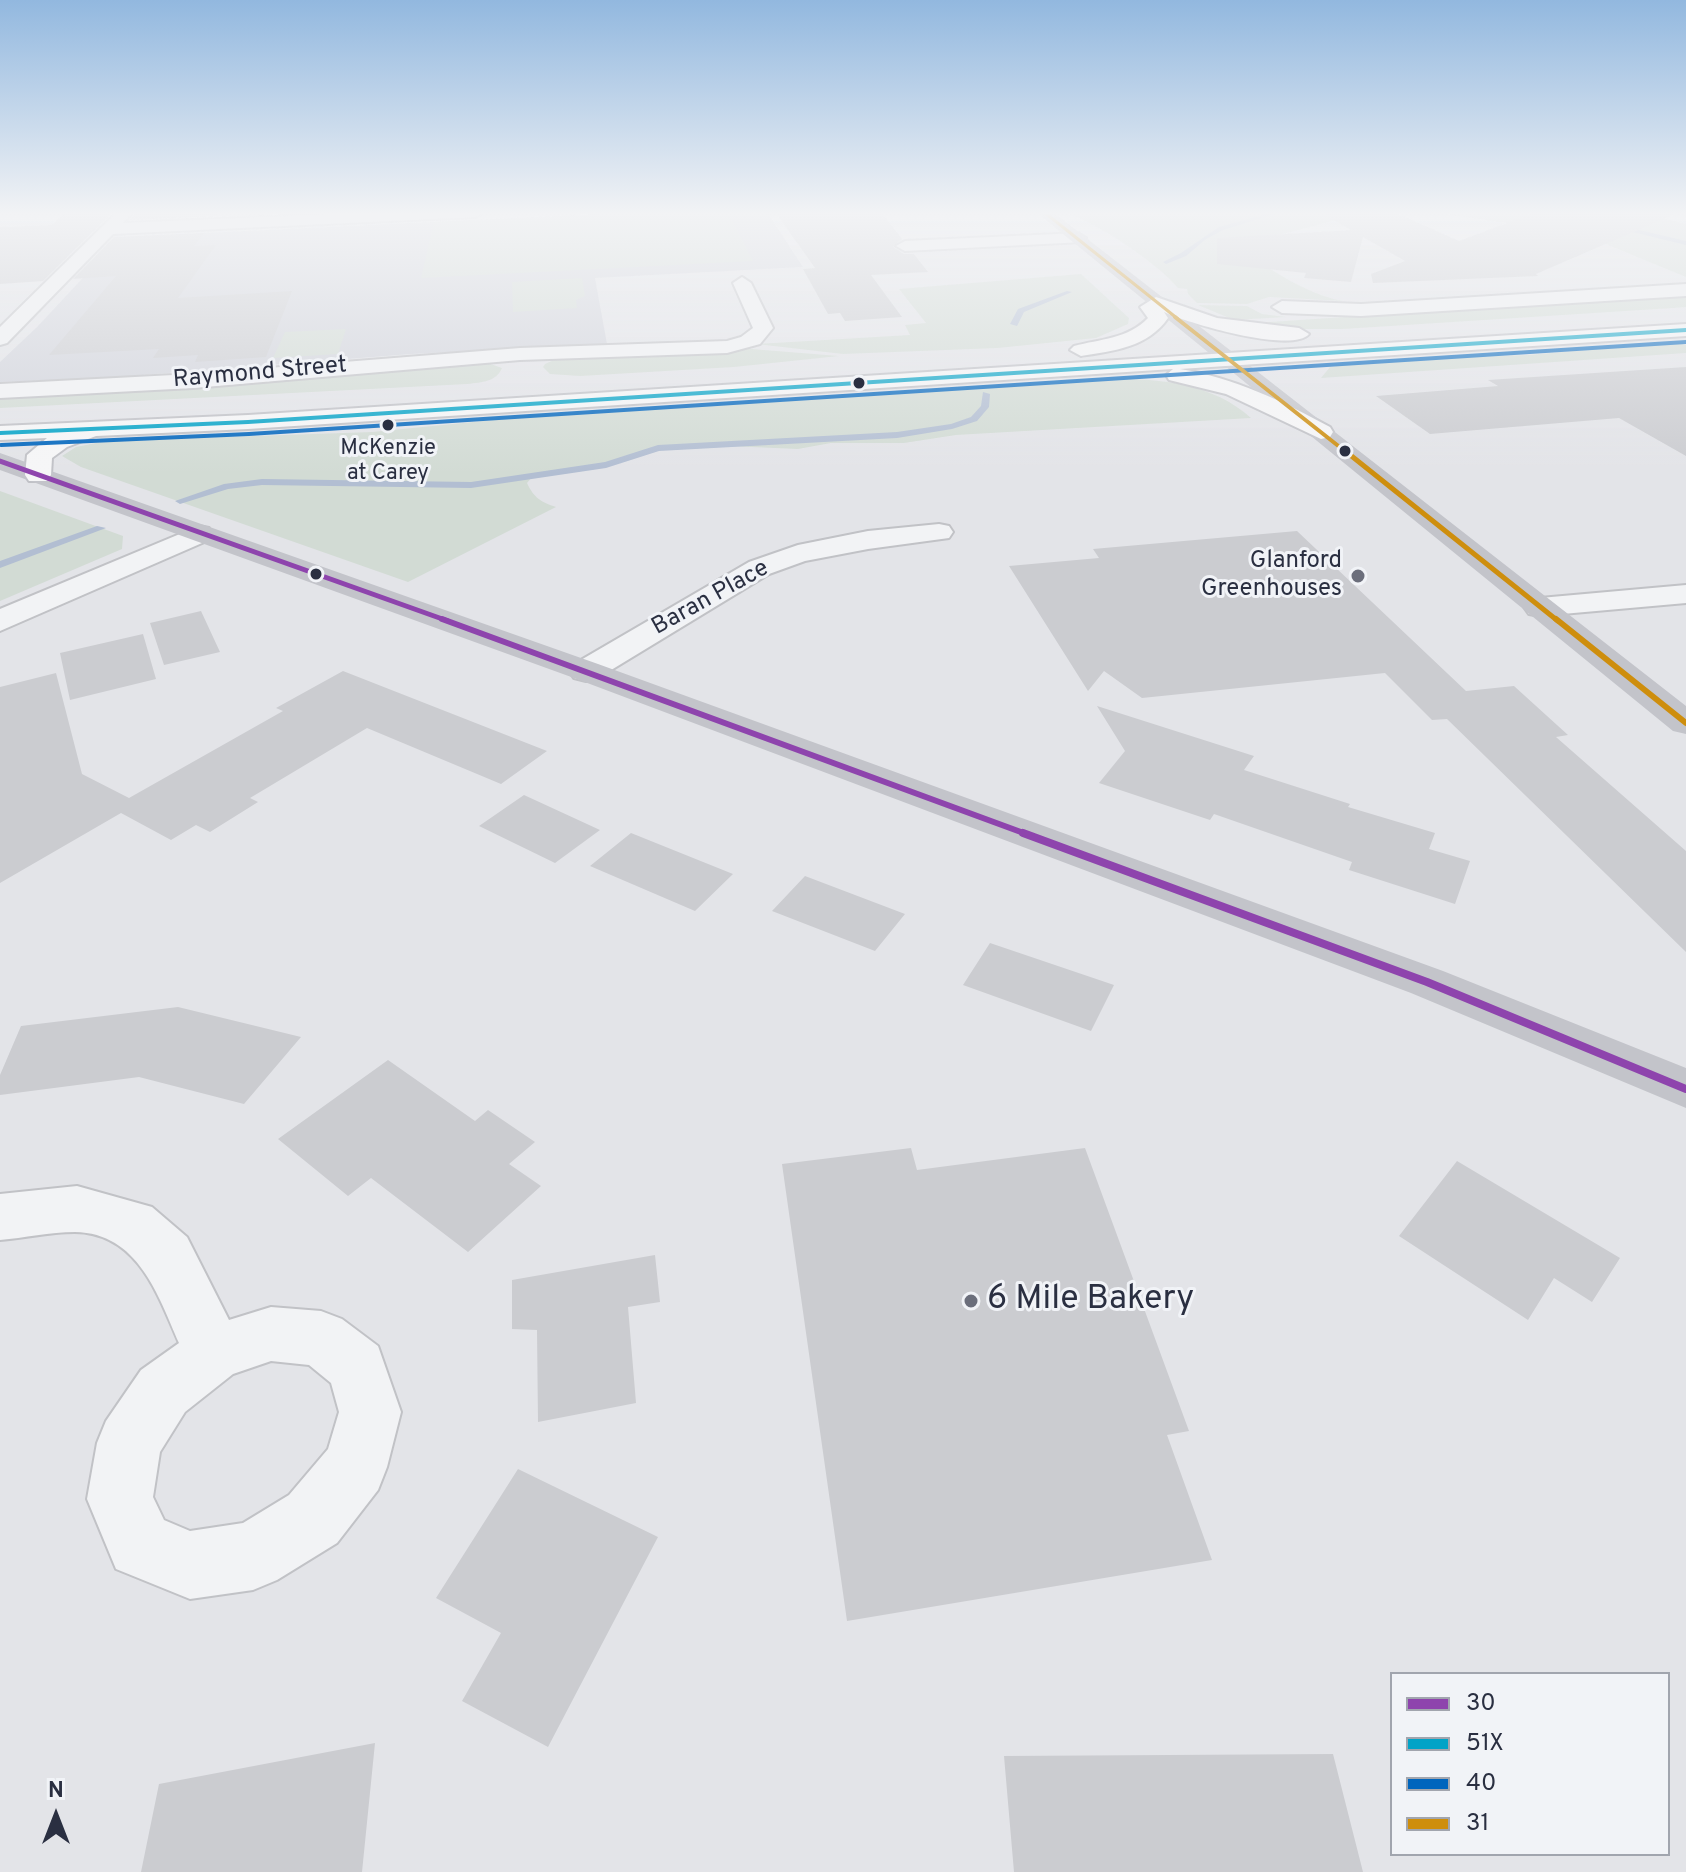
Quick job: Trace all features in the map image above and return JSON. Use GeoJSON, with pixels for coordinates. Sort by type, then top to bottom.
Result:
{"type":"FeatureCollection","features":[{"type":"Feature","properties":{"kind":"main road"},"geometry":{"type":"LineString","coordinates":[[1152,299],[1686,723]]}},
{"type":"Feature","properties":{"kind":"main road"},"geometry":{"type":"LineString","coordinates":[[1071,360],[1139,334],[1157,321],[1150,307],[1156,303],[1173,306],[1191,317],[1270,332],[1360,342]]}},
{"type":"Feature","properties":{"kind":"main road"},"geometry":{"type":"LineString","coordinates":[[0,414],[188,407],[1071,360],[1228,359],[1360,342],[1686,314]]}},
{"type":"Feature","properties":{"kind":"main road"},"geometry":{"type":"LineString","coordinates":[[0,433],[262,422],[1071,360],[1207,343],[1360,342],[1686,330]]}},
{"type":"Feature","properties":{"kind":"main road"},"geometry":{"type":"LineString","coordinates":[[1321,432],[1303,407],[1295,389],[1301,370],[1360,342]]}},
{"type":"Feature","properties":{"kind":"main road"},"geometry":{"type":"LineString","coordinates":[[1071,360],[1223,384],[1264,401],[1321,432]]}},
{"type":"Feature","properties":{"kind":"main road"},"geometry":{"type":"LineString","coordinates":[[38,475],[40,455],[58,442],[96,429]]}},
{"type":"Feature","properties":{"kind":"main road"},"geometry":{"type":"LineString","coordinates":[[0,461],[586,671],[1427,982],[1686,1089]]}},
{"type":"Feature","properties":{"kind":"street"},"geometry":{"type":"LineString","coordinates":[[0,339],[39,299]]}},
{"type":"Feature","properties":{"kind":"street","name":"Raymond Street"},"geometry":{"type":"LineString","coordinates":[[0,391],[698,350],[748,342],[759,336],[763,328],[750,299]]}},
{"type":"Feature","properties":{"kind":"street"},"geometry":{"type":"LineString","coordinates":[[1282,307],[1361,310],[1534,299]]}},
{"type":"Feature","properties":{"kind":"street","name":"Baran Place"},"geometry":{"type":"LineString","coordinates":[[586,671],[759,568],[798,554],[868,540],[939,532]]}},
{"type":"Feature","properties":{"kind":"street"},"geometry":{"type":"LineString","coordinates":[[0,621],[199,534]]}},
{"type":"Feature","properties":{"kind":"street"},"geometry":{"type":"LineString","coordinates":[[1540,607],[1686,594]]}},
{"type":"Feature","properties":{"kind":"street"},"geometry":{"type":"LineString","coordinates":[[0,1217],[77,1209],[132,1224],[167,1254],[214,1353]]}},
{"type":"Feature","properties":{"kind":"shaded area"},"geometry":{"type":"Polygon","coordinates":[[[63,299],[599,299],[607,344],[411,354],[104,378],[0,382],[0,362],[63,299]]]}},
{"type":"Feature","properties":{"kind":"shaded area"},"geometry":{"type":"Polygon","coordinates":[[[513,299],[577,299],[577,308],[513,312],[513,299]]]}},
{"type":"Feature","properties":{"kind":"shaded area"},"geometry":{"type":"Polygon","coordinates":[[[907,299],[1109,299],[1129,318],[1128,324],[1096,338],[998,348],[843,354],[756,344],[910,335],[905,325],[926,323],[907,299]]]}},
{"type":"Feature","properties":{"kind":"shaded area"},"geometry":{"type":"Polygon","coordinates":[[[1193,299],[1262,299],[1247,304],[1197,303],[1193,299]]]}},
{"type":"Feature","properties":{"kind":"shaded area"},"geometry":{"type":"Polygon","coordinates":[[[1606,299],[1686,299],[1686,307],[1343,329],[1300,329],[1255,323],[1606,299]]]}},
{"type":"Feature","properties":{"kind":"shaded area"},"geometry":{"type":"Polygon","coordinates":[[[1198,305],[1247,306],[1262,314],[1286,317],[1234,320],[1198,305]]]}},
{"type":"Feature","properties":{"kind":"shaded area"},"geometry":{"type":"Polygon","coordinates":[[[346,329],[338,354],[273,358],[285,332],[346,329]]]}},
{"type":"Feature","properties":{"kind":"shaded area"},"geometry":{"type":"Polygon","coordinates":[[[1673,342],[1686,345],[1686,353],[1321,378],[1330,367],[1370,360],[1529,355],[1673,342]]]}},
{"type":"Feature","properties":{"kind":"shaded area"},"geometry":{"type":"Polygon","coordinates":[[[739,348],[839,356],[734,367],[580,376],[550,374],[543,367],[558,358],[662,357],[739,348]]]}},
{"type":"Feature","properties":{"kind":"shaded area"},"geometry":{"type":"Polygon","coordinates":[[[485,362],[502,368],[492,379],[468,384],[0,408],[0,398],[197,387],[485,362]]]}},
{"type":"Feature","properties":{"kind":"shaded area"},"geometry":{"type":"Polygon","coordinates":[[[1092,379],[1134,379],[1196,388],[1216,395],[1251,418],[956,435],[904,443],[831,443],[798,449],[704,445],[658,448],[606,465],[533,476],[527,483],[532,492],[556,507],[408,582],[81,467],[62,456],[76,447],[106,441],[372,432],[564,413],[1092,379]]]}},
{"type":"Feature","properties":{"kind":"shaded area"},"geometry":{"type":"Polygon","coordinates":[[[0,491],[123,536],[122,549],[0,601],[0,491]]]}},
{"type":"Feature","properties":{"kind":"building"},"geometry":{"type":"Polygon","coordinates":[[[96,299],[289,299],[266,357],[195,362],[198,355],[153,358],[159,349],[49,355],[96,299]]]}},
{"type":"Feature","properties":{"kind":"building"},"geometry":{"type":"Polygon","coordinates":[[[820,299],[889,299],[902,317],[845,321],[840,313],[828,314],[820,299]]]}},
{"type":"Feature","properties":{"kind":"building"},"geometry":{"type":"Polygon","coordinates":[[[1686,367],[1686,456],[1619,418],[1430,434],[1376,396],[1498,386],[1488,380],[1686,367]]]}},
{"type":"Feature","properties":{"kind":"building"},"geometry":{"type":"Polygon","coordinates":[[[1297,531],[1466,691],[1514,686],[1568,735],[1556,737],[1686,851],[1686,952],[1447,719],[1432,720],[1385,673],[1142,698],[1104,671],[1088,691],[1009,566],[1099,558],[1093,549],[1297,531]]]}},
{"type":"Feature","properties":{"kind":"building"},"geometry":{"type":"Polygon","coordinates":[[[201,611],[220,652],[164,665],[150,623],[201,611]]]}},
{"type":"Feature","properties":{"kind":"building"},"geometry":{"type":"Polygon","coordinates":[[[143,634],[156,679],[70,700],[60,653],[143,634]]]}},
{"type":"Feature","properties":{"kind":"building"},"geometry":{"type":"Polygon","coordinates":[[[343,671],[547,751],[501,784],[367,728],[250,798],[258,802],[210,832],[196,825],[171,840],[121,813],[0,883],[0,687],[56,673],[82,774],[129,798],[283,711],[276,708],[343,671]]]}},
{"type":"Feature","properties":{"kind":"building"},"geometry":{"type":"Polygon","coordinates":[[[1097,706],[1254,756],[1244,770],[1350,804],[1348,807],[1435,833],[1429,849],[1470,861],[1455,904],[1349,870],[1352,862],[1214,814],[1210,820],[1099,783],[1125,751],[1097,706]]]}},
{"type":"Feature","properties":{"kind":"building"},"geometry":{"type":"Polygon","coordinates":[[[524,795],[600,830],[555,863],[479,826],[524,795]]]}},
{"type":"Feature","properties":{"kind":"building"},"geometry":{"type":"Polygon","coordinates":[[[631,833],[733,874],[695,911],[590,866],[631,833]]]}},
{"type":"Feature","properties":{"kind":"building"},"geometry":{"type":"Polygon","coordinates":[[[805,876],[905,914],[875,951],[772,911],[805,876]]]}},
{"type":"Feature","properties":{"kind":"building"},"geometry":{"type":"Polygon","coordinates":[[[990,943],[1114,985],[1091,1031],[963,985],[990,943]]]}},
{"type":"Feature","properties":{"kind":"building"},"geometry":{"type":"Polygon","coordinates":[[[178,1007],[301,1037],[244,1104],[139,1077],[0,1095],[0,1075],[21,1026],[178,1007]]]}},
{"type":"Feature","properties":{"kind":"building"},"geometry":{"type":"Polygon","coordinates":[[[388,1060],[475,1121],[488,1110],[535,1142],[509,1164],[541,1186],[468,1252],[371,1178],[348,1196],[278,1139],[388,1060]]]}},
{"type":"Feature","properties":{"kind":"building","name":"6 Mile Bakery"},"geometry":{"type":"Polygon","coordinates":[[[911,1148],[917,1170],[1085,1148],[1189,1431],[1167,1435],[1212,1560],[847,1621],[782,1164],[911,1148]]]}},
{"type":"Feature","properties":{"kind":"building"},"geometry":{"type":"Polygon","coordinates":[[[1457,1161],[1620,1258],[1592,1302],[1554,1278],[1528,1320],[1399,1236],[1457,1161]]]}},
{"type":"Feature","properties":{"kind":"building"},"geometry":{"type":"Polygon","coordinates":[[[655,1255],[660,1302],[628,1307],[636,1403],[538,1422],[537,1330],[512,1329],[512,1280],[655,1255]]]}},
{"type":"Feature","properties":{"kind":"building"},"geometry":{"type":"Polygon","coordinates":[[[518,1469],[658,1537],[548,1747],[462,1701],[501,1633],[436,1598],[518,1469]]]}},
{"type":"Feature","properties":{"kind":"building"},"geometry":{"type":"Polygon","coordinates":[[[375,1743],[362,1872],[141,1872],[159,1784],[375,1743]]]}},
{"type":"Feature","properties":{"kind":"building"},"geometry":{"type":"Polygon","coordinates":[[[1333,1754],[1363,1872],[1014,1872],[1004,1756],[1333,1754]]]}},
{"type":"Feature","properties":{"kind":"waterway"},"geometry":{"type":"LineString","coordinates":[[1014,324],[1021,311],[1050,299]]}},
{"type":"Feature","properties":{"kind":"waterway"},"geometry":{"type":"LineString","coordinates":[[180,501],[227,486],[262,482],[471,485],[606,465],[658,448],[897,435],[974,419],[985,407],[986,394]]}},
{"type":"Feature","properties":{"kind":"waterway"},"geometry":{"type":"LineString","coordinates":[[0,565],[101,528]]}},
{"type":"Feature","properties":{"kind":"transit line","name":"31"},"geometry":{"type":"LineString","coordinates":[[1154,299],[1686,723]]}},
{"type":"Feature","properties":{"kind":"transit line","name":"51X"},"geometry":{"type":"LineString","coordinates":[[0,433],[248,422],[1686,330]]}},
{"type":"Feature","properties":{"kind":"transit line","name":"40"},"geometry":{"type":"LineString","coordinates":[[1,445],[249,434],[1686,342]]}},
{"type":"Feature","properties":{"kind":"transit line","name":"30"},"geometry":{"type":"LineString","coordinates":[[0,461],[586,671],[1427,982],[1686,1089]]}},
{"type":"Feature","properties":{"kind":"place","name":"McKenzie at Carey"},"geometry":{"type":"Point","coordinates":[388,425]}},
{"type":"Feature","properties":{"kind":"place","name":"Glanford Greenhouses"},"geometry":{"type":"Point","coordinates":[1358,576]}},
{"type":"Feature","properties":{"kind":"place","name":"6 Mile Bakery"},"geometry":{"type":"Point","coordinates":[971,1301]}}]}
